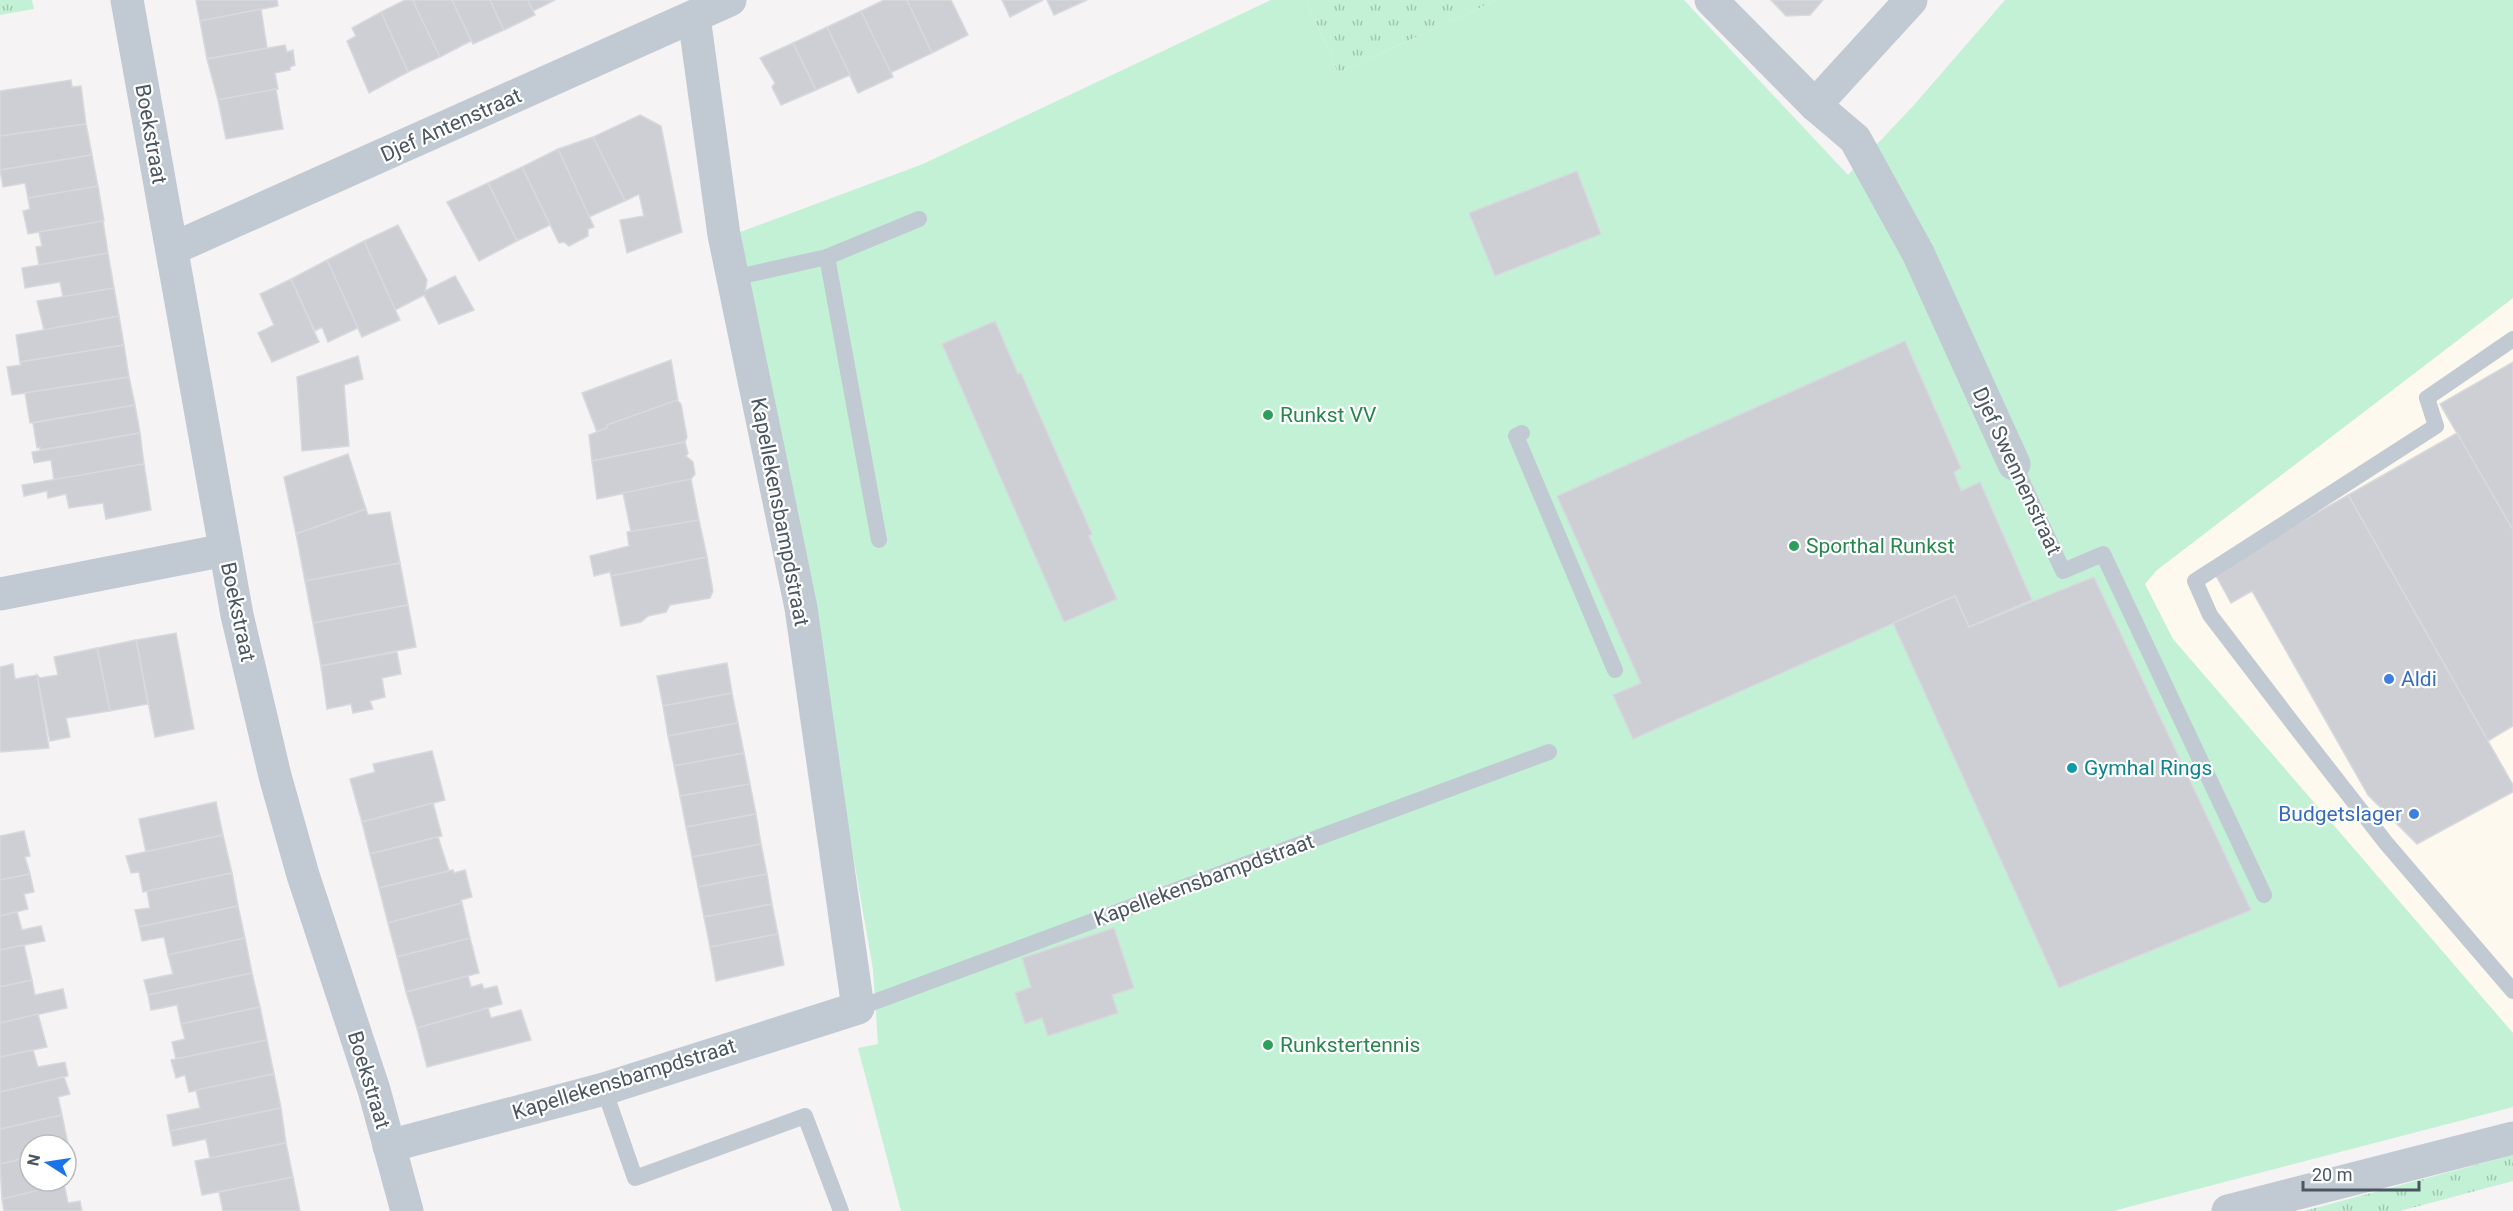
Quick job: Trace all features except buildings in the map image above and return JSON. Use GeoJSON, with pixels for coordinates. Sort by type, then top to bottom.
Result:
{"type":"FeatureCollection","features":[{"type":"Feature","properties":{"kind":"street","name":"Boekstraat"},"geometry":{"type":"LineString","coordinates":[[127,0],[237,615],[275,776],[303,875],[374,1090],[407,1211]]}},
{"type":"Feature","properties":{"kind":"street","name":"Djef Antenstraat"},"geometry":{"type":"LineString","coordinates":[[171,249],[729,0]]}},
{"type":"Feature","properties":{"kind":"street","name":"Djef Swennenstraat"},"geometry":{"type":"LineString","coordinates":[[1711,0],[1815,105],[1855,139],[1912,242],[2014,464]]}},
{"type":"Feature","properties":{"kind":"street"},"geometry":{"type":"LineString","coordinates":[[1815,105],[1911,0]]}},
{"type":"Feature","properties":{"kind":"street","name":"Kapellekensbampdstraat"},"geometry":{"type":"LineString","coordinates":[[389,1146],[603,1089],[858,1008],[801,608],[724,235],[694,17]]}},
{"type":"Feature","properties":{"kind":"street"},"geometry":{"type":"LineString","coordinates":[[0,594],[225,550]]}},
{"type":"Feature","properties":{"kind":"street"},"geometry":{"type":"LineString","coordinates":[[2228,1211],[2513,1138]]}},
{"type":"Feature","properties":{"kind":"lane"},"geometry":{"type":"LineString","coordinates":[[733,278],[827,257],[919,219]]}},
{"type":"Feature","properties":{"kind":"lane"},"geometry":{"type":"LineString","coordinates":[[827,257],[879,540]]}},
{"type":"Feature","properties":{"kind":"lane"},"geometry":{"type":"LineString","coordinates":[[2513,339],[2427,398],[2436,426],[2195,581],[2210,615],[2386,843],[2513,991]]}},
{"type":"Feature","properties":{"kind":"lane"},"geometry":{"type":"LineString","coordinates":[[1522,433],[1516,436],[1615,670]]}},
{"type":"Feature","properties":{"kind":"lane","name":"Djef Swennenstraat"},"geometry":{"type":"LineString","coordinates":[[2014,464],[2063,571],[2103,554],[2264,895]]}},
{"type":"Feature","properties":{"kind":"lane","name":"Kapellekensbampdstraat"},"geometry":{"type":"LineString","coordinates":[[858,1008],[1550,752]]}},
{"type":"Feature","properties":{"kind":"lane"},"geometry":{"type":"LineString","coordinates":[[603,1089],[635,1178],[805,1116],[841,1211]]}},
{"type":"Feature","properties":{"kind":"shaded area"},"geometry":{"type":"Polygon","coordinates":[[[2513,298],[2513,1033],[2173,639],[2136,586],[2513,298]]]}},
{"type":"Feature","properties":{"kind":"green space"},"geometry":{"type":"Polygon","coordinates":[[[0,0],[32,0],[34,9],[0,15],[0,0]]]}},
{"type":"Feature","properties":{"kind":"green space"},"geometry":{"type":"Polygon","coordinates":[[[1271,0],[1306,0],[1338,73],[1497,0],[1684,0],[1848,175],[1914,105],[2005,0],[2513,0],[2513,298],[2157,570],[2145,584],[2173,639],[2513,1033],[2513,1107],[2113,1211],[901,1211],[858,1048],[878,1044],[873,969],[807,594],[735,234],[923,164],[1271,0]]]}},
{"type":"Feature","properties":{"kind":"green space"},"geometry":{"type":"Polygon","coordinates":[[[1306,0],[1497,0],[1338,73],[1306,0]]]}},
{"type":"Feature","properties":{"kind":"green space"},"geometry":{"type":"Polygon","coordinates":[[[2513,1155],[2513,1181],[2400,1211],[2304,1211],[2513,1155]]]}},
{"type":"Feature","properties":{"kind":"place","name":"Runkst VV"},"geometry":{"type":"Point","coordinates":[1268,415]}},
{"type":"Feature","properties":{"kind":"place","name":"Sporthal Runkst"},"geometry":{"type":"Point","coordinates":[1794,546]}},
{"type":"Feature","properties":{"kind":"place","name":"Aldi"},"geometry":{"type":"Point","coordinates":[2389,679]}},
{"type":"Feature","properties":{"kind":"place","name":"Gymhal Rings"},"geometry":{"type":"Point","coordinates":[2072,768]}},
{"type":"Feature","properties":{"kind":"place","name":"Budgetslager"},"geometry":{"type":"Point","coordinates":[2414,814]}},
{"type":"Feature","properties":{"kind":"place","name":"Runkstertennis"},"geometry":{"type":"Point","coordinates":[1268,1045]}}]}
